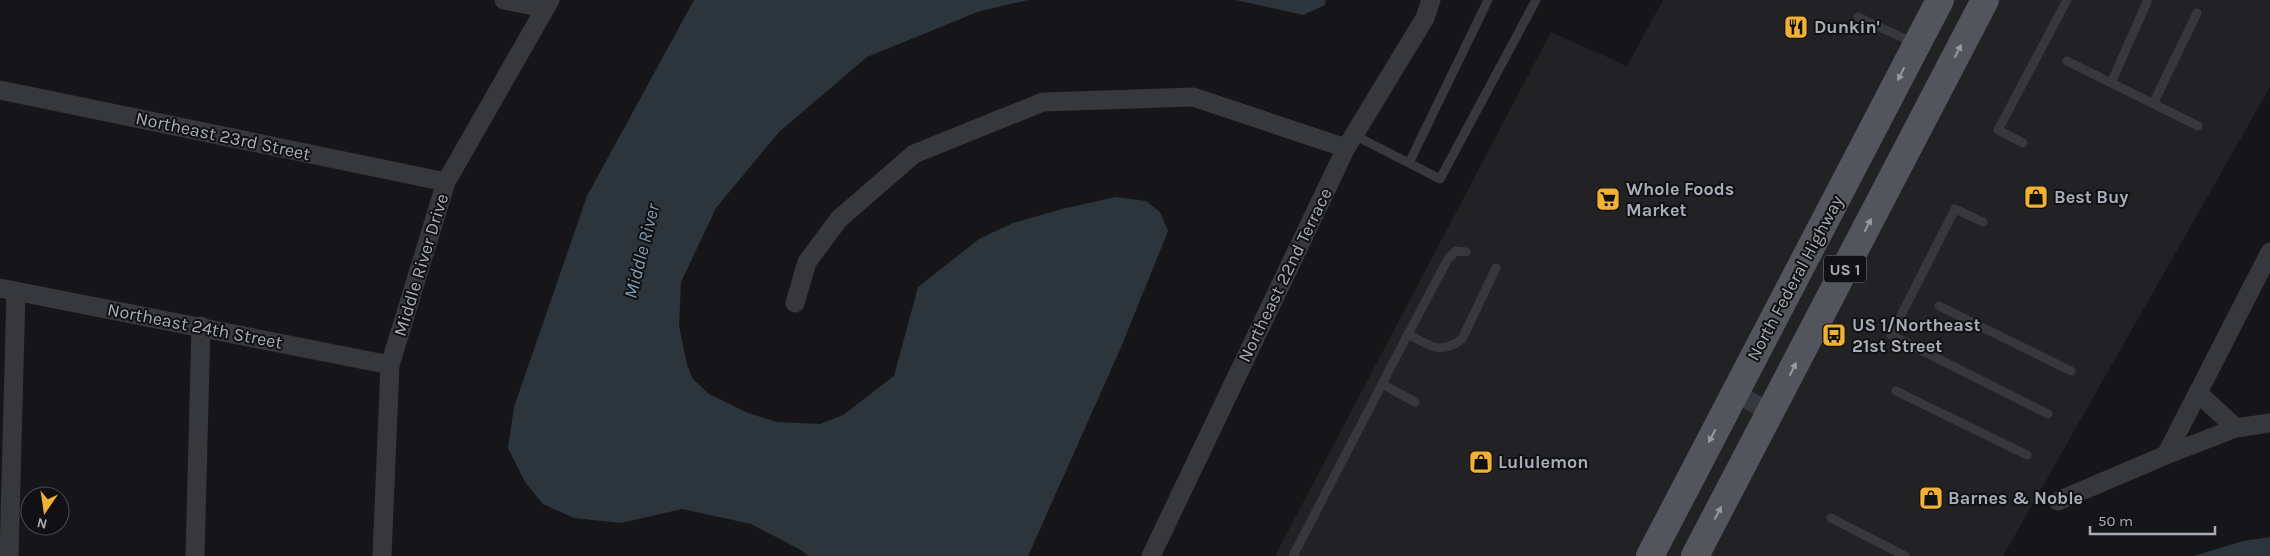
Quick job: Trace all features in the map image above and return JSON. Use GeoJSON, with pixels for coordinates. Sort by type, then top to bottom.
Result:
{"type":"FeatureCollection","features":[{"type":"Feature","properties":{"kind":"main road","name":"North Federal Highway"},"geometry":{"type":"LineString","coordinates":[[1650,556],[1940,0]]}},
{"type":"Feature","properties":{"kind":"main road","name":"US 1"},"geometry":{"type":"LineString","coordinates":[[1695,556],[1985,0]]}},
{"type":"Feature","properties":{"kind":"street"},"geometry":{"type":"LineString","coordinates":[[504,0],[547,4]]}},
{"type":"Feature","properties":{"kind":"street","name":"Northeast 22nd Terrace"},"geometry":{"type":"LineString","coordinates":[[1151,556],[1350,142],[1425,18],[1431,0]]}},
{"type":"Feature","properties":{"kind":"street","name":"Middle River Drive"},"geometry":{"type":"LineString","coordinates":[[382,556],[390,365],[446,182],[547,4]]}},
{"type":"Feature","properties":{"kind":"street","name":"Northeast 23rd Street"},"geometry":{"type":"LineString","coordinates":[[0,90],[446,182]]}},
{"type":"Feature","properties":{"kind":"street"},"geometry":{"type":"LineString","coordinates":[[795,304],[807,262],[838,219],[914,154],[1043,102],[1193,97],[1350,142]]}},
{"type":"Feature","properties":{"kind":"street"},"geometry":{"type":"LineString","coordinates":[[2166,455],[2270,252]]}},
{"type":"Feature","properties":{"kind":"street"},"geometry":{"type":"LineString","coordinates":[[8,289],[8,556]]}},
{"type":"Feature","properties":{"kind":"street","name":"Northeast 24th Street"},"geometry":{"type":"LineString","coordinates":[[8,289],[390,365]]}},
{"type":"Feature","properties":{"kind":"street"},"geometry":{"type":"LineString","coordinates":[[195,556],[200,326]]}},
{"type":"Feature","properties":{"kind":"street"},"geometry":{"type":"LineString","coordinates":[[1734,393],[1770,412]]}},
{"type":"Feature","properties":{"kind":"street"},"geometry":{"type":"LineString","coordinates":[[2198,393],[2236,428]]}},
{"type":"Feature","properties":{"kind":"street"},"geometry":{"type":"LineString","coordinates":[[2058,501],[2166,455],[2236,428],[2270,423]]}},
{"type":"Feature","properties":{"kind":"lane"},"geometry":{"type":"LineString","coordinates":[[1409,163],[1488,0]]}},
{"type":"Feature","properties":{"kind":"lane"},"geometry":{"type":"LineString","coordinates":[[1350,142],[1409,163],[1440,179],[1536,0]]}},
{"type":"Feature","properties":{"kind":"lane"},"geometry":{"type":"LineString","coordinates":[[2023,143],[1998,130],[2067,0]]}},
{"type":"Feature","properties":{"kind":"lane"},"geometry":{"type":"LineString","coordinates":[[2111,83],[2147,2]]}},
{"type":"Feature","properties":{"kind":"lane"},"geometry":{"type":"LineString","coordinates":[[2153,104],[2198,13]]}},
{"type":"Feature","properties":{"kind":"lane"},"geometry":{"type":"LineString","coordinates":[[1858,17],[1917,44]]}},
{"type":"Feature","properties":{"kind":"lane"},"geometry":{"type":"LineString","coordinates":[[2067,61],[2198,126]]}},
{"type":"Feature","properties":{"kind":"lane"},"geometry":{"type":"LineString","coordinates":[[1982,222],[1956,210],[1891,335],[2048,414]]}},
{"type":"Feature","properties":{"kind":"lane"},"geometry":{"type":"LineString","coordinates":[[1293,556],[1448,259],[1456,252],[1466,252]]}},
{"type":"Feature","properties":{"kind":"lane"},"geometry":{"type":"LineString","coordinates":[[1408,334],[1437,349],[1451,347],[1462,339],[1496,268]]}},
{"type":"Feature","properties":{"kind":"lane"},"geometry":{"type":"LineString","coordinates":[[1939,306],[2071,371]]}},
{"type":"Feature","properties":{"kind":"lane"},"geometry":{"type":"LineString","coordinates":[[1382,384],[1415,402]]}},
{"type":"Feature","properties":{"kind":"lane"},"geometry":{"type":"LineString","coordinates":[[1896,391],[2027,455]]}},
{"type":"Feature","properties":{"kind":"lane"},"geometry":{"type":"LineString","coordinates":[[1831,518],[1905,556]]}},
{"type":"Feature","properties":{"kind":"shaded area"},"geometry":{"type":"Polygon","coordinates":[[[1663,0],[2270,0],[2270,87],[2003,556],[1275,556],[1551,32],[1627,66],[1663,0]]]}},
{"type":"Feature","properties":{"kind":"water","name":"Middle River"},"geometry":{"type":"Polygon","coordinates":[[[694,0],[1028,0],[980,11],[867,57],[779,132],[716,208],[681,282],[679,326],[687,365],[693,379],[709,394],[748,413],[777,422],[820,424],[843,415],[894,376],[918,287],[979,239],[1013,223],[1062,209],[1116,197],[1146,201],[1160,212],[1168,231],[1122,345],[1028,556],[808,556],[801,550],[751,524],[682,509],[621,523],[574,518],[543,504],[525,482],[508,448],[514,407],[587,196],[694,0]]]}},
{"type":"Feature","properties":{"kind":"water"},"geometry":{"type":"Polygon","coordinates":[[[1236,0],[1326,0],[1325,5],[1303,15],[1236,0]]]}},
{"type":"Feature","properties":{"kind":"water"},"geometry":{"type":"Polygon","coordinates":[[[2270,537],[2270,556],[2194,556],[2243,541],[2270,537]]]}},
{"type":"Feature","properties":{"kind":"place","name":"Dunkin'"},"geometry":{"type":"Point","coordinates":[1796,27]}},
{"type":"Feature","properties":{"kind":"place","name":"Best Buy"},"geometry":{"type":"Point","coordinates":[2036,197]}},
{"type":"Feature","properties":{"kind":"place","name":"Whole Foods Market"},"geometry":{"type":"Point","coordinates":[1608,199]}},
{"type":"Feature","properties":{"kind":"place","name":"US 1/Northeast 21st Street"},"geometry":{"type":"Point","coordinates":[1834,335]}},
{"type":"Feature","properties":{"kind":"place","name":"Lululemon"},"geometry":{"type":"Point","coordinates":[1481,462]}},
{"type":"Feature","properties":{"kind":"place","name":"Barnes & Noble"},"geometry":{"type":"Point","coordinates":[1931,498]}}]}
